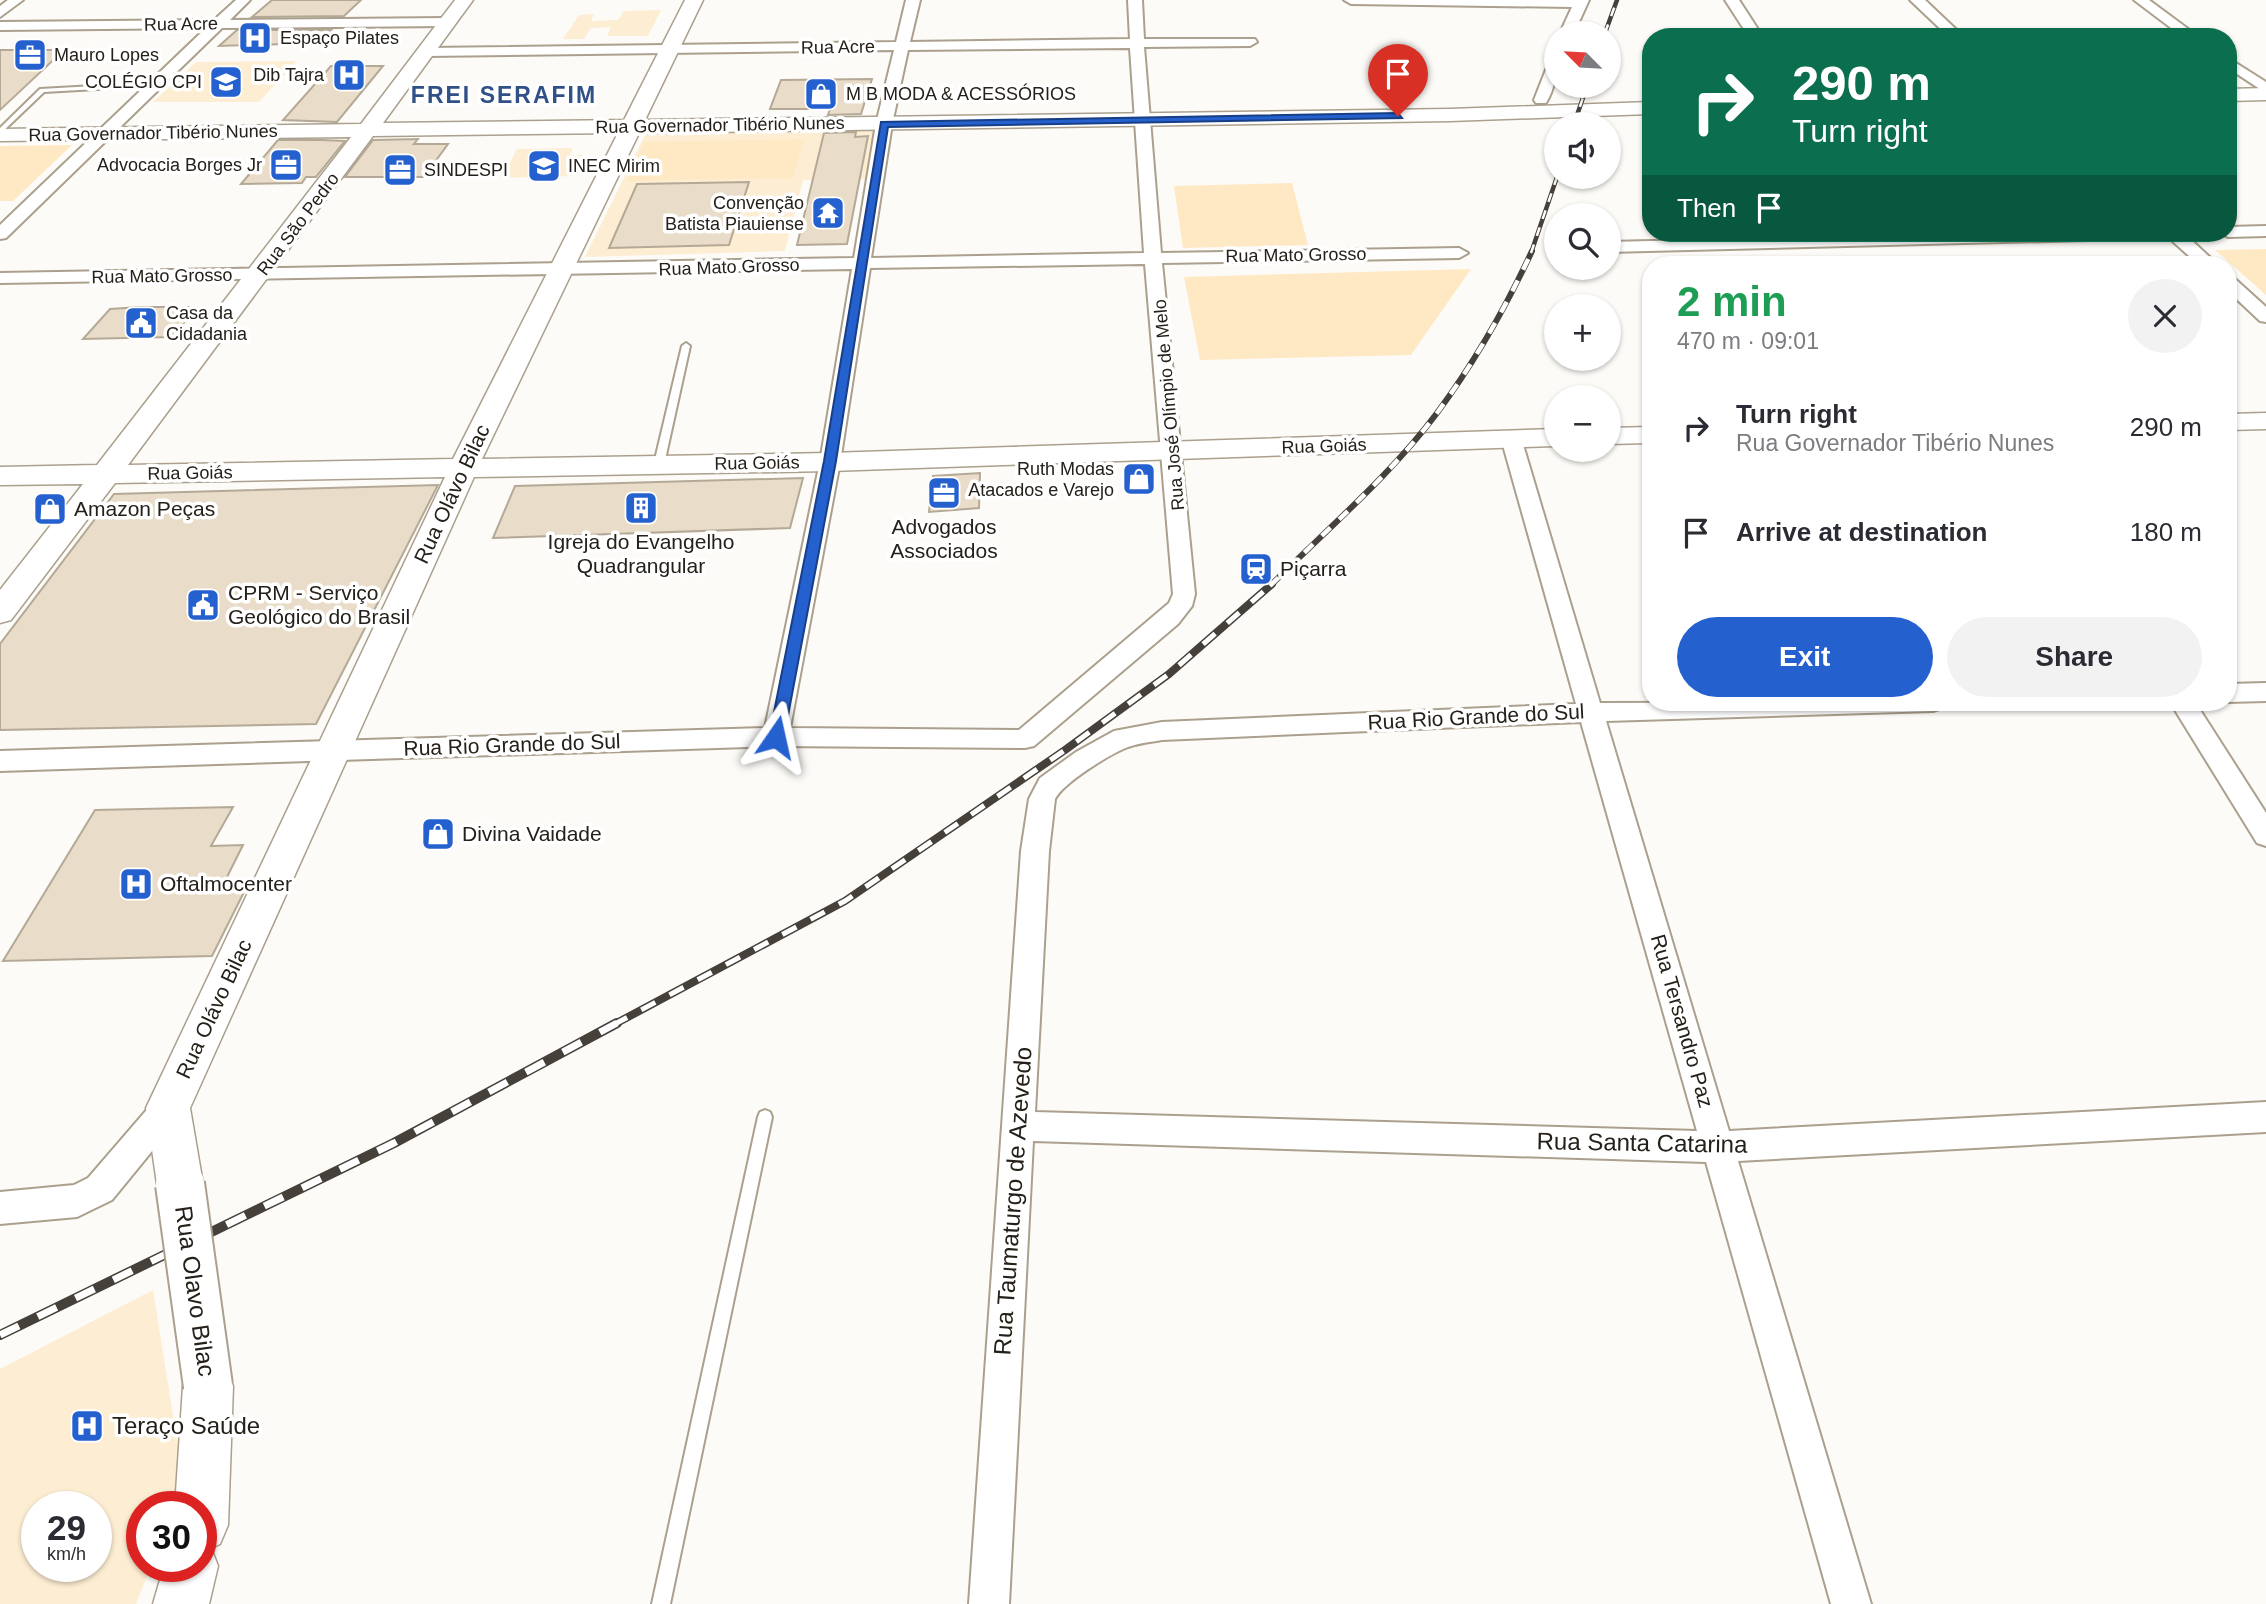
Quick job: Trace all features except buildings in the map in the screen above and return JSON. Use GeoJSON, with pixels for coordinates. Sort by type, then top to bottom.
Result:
{"type":"FeatureCollection","features":[{"type":"Feature","properties":{"kind":"street"},"geometry":{"type":"LineString","coordinates":[[0,13],[16,0]]}},
{"type":"Feature","properties":{"kind":"street"},"geometry":{"type":"LineString","coordinates":[[0,234],[243,0]]}},
{"type":"Feature","properties":{"kind":"street","name":"Rua São Pedro"},"geometry":{"type":"LineString","coordinates":[[0,612],[260,274],[464,0]]}},
{"type":"Feature","properties":{"kind":"street","name":"Rua Olávo Bilac"},"geometry":{"type":"LineString","coordinates":[[168,1108],[465,468],[694,0]]}},
{"type":"Feature","properties":{"kind":"street"},"geometry":{"type":"LineString","coordinates":[[776,737],[830,461],[884,124],[913,0]]}},
{"type":"Feature","properties":{"kind":"street","name":"Rua José Olímpio de Melo"},"geometry":{"type":"LineString","coordinates":[[1025,739],[1170,618],[1180,606],[1184,594],[1175,452],[1139,118],[1135,0]]}},
{"type":"Feature","properties":{"kind":"street"},"geometry":{"type":"LineString","coordinates":[[1352,0],[1581,2],[1572,21]]}},
{"type":"Feature","properties":{"kind":"street"},"geometry":{"type":"LineString","coordinates":[[1732,0],[1750,28]]}},
{"type":"Feature","properties":{"kind":"street"},"geometry":{"type":"LineString","coordinates":[[1917,0],[1947,28]]}},
{"type":"Feature","properties":{"kind":"street"},"geometry":{"type":"LineString","coordinates":[[2141,0],[2180,28]]}},
{"type":"Feature","properties":{"kind":"street","name":"Rua Acre"},"geometry":{"type":"LineString","coordinates":[[0,26],[447,22]]}},
{"type":"Feature","properties":{"kind":"street","name":"Rua Acre"},"geometry":{"type":"LineString","coordinates":[[427,52],[1250,42]]}},
{"type":"Feature","properties":{"kind":"street"},"geometry":{"type":"LineString","coordinates":[[2237,69],[2266,92]]}},
{"type":"Feature","properties":{"kind":"street"},"geometry":{"type":"LineString","coordinates":[[1541,100],[1544,92]]}},
{"type":"Feature","properties":{"kind":"street"},"geometry":{"type":"LineString","coordinates":[[2237,94],[2266,92]]}},
{"type":"Feature","properties":{"kind":"street","name":"Rua Governador Tibério Nunes"},"geometry":{"type":"LineString","coordinates":[[0,133],[368,131],[1139,118],[1450,116],[1642,108]]}},
{"type":"Feature","properties":{"kind":"street"},"geometry":{"type":"LineString","coordinates":[[2237,232],[2266,231]]}},
{"type":"Feature","properties":{"kind":"street"},"geometry":{"type":"LineString","coordinates":[[1621,247],[1891,242]]}},
{"type":"Feature","properties":{"kind":"street"},"geometry":{"type":"LineString","coordinates":[[2183,242],[2199,256]]}},
{"type":"Feature","properties":{"kind":"street","name":"Rua Mato Grosso"},"geometry":{"type":"LineString","coordinates":[[0,278],[1459,253]]}},
{"type":"Feature","properties":{"kind":"street"},"geometry":{"type":"LineString","coordinates":[[2237,290],[2266,317]]}},
{"type":"Feature","properties":{"kind":"street"},"geometry":{"type":"LineString","coordinates":[[2237,422],[2266,421]]}},
{"type":"Feature","properties":{"kind":"street"},"geometry":{"type":"LineString","coordinates":[[1621,436],[1642,435]]}},
{"type":"Feature","properties":{"kind":"street","name":"Rua Goiás"},"geometry":{"type":"LineString","coordinates":[[0,476],[830,461],[1175,452],[1544,437]]}},
{"type":"Feature","properties":{"kind":"street","name":"Rua Tersandro Paz"},"geometry":{"type":"LineString","coordinates":[[1511,438],[1851,1604]]}},
{"type":"Feature","properties":{"kind":"street"},"geometry":{"type":"LineString","coordinates":[[2237,693],[2266,692]]}},
{"type":"Feature","properties":{"kind":"street","name":"Rua Rio Grande do Sul"},"geometry":{"type":"LineString","coordinates":[[1042,799],[1057,779],[1106,747],[1123,738],[1162,731],[1642,711]]}},
{"type":"Feature","properties":{"kind":"street"},"geometry":{"type":"LineString","coordinates":[[2188,711],[2266,835]]}},
{"type":"Feature","properties":{"kind":"street","name":"Rua Rio Grande do Sul"},"geometry":{"type":"LineString","coordinates":[[0,761],[776,737],[1025,739]]}},
{"type":"Feature","properties":{"kind":"street","name":"Rua Taumaturgo de Azevedo"},"geometry":{"type":"LineString","coordinates":[[989,1604],[1035,851],[1042,799]]}},
{"type":"Feature","properties":{"kind":"street"},"geometry":{"type":"LineString","coordinates":[[0,1208],[77,1201],[100,1189],[168,1108]]}},
{"type":"Feature","properties":{"kind":"street","name":"Rua Olavo Bilac"},"geometry":{"type":"LineString","coordinates":[[168,1108],[208,1386],[203,1491]]}},
{"type":"Feature","properties":{"kind":"street","name":"Rua Santa Catarina"},"geometry":{"type":"LineString","coordinates":[[1017,1126],[1718,1147],[2266,1117]]}},
{"type":"Feature","properties":{"kind":"street"},"geometry":{"type":"LineString","coordinates":[[181,1604],[187,1582]]}},
{"type":"Feature","properties":{"kind":"lane"},"geometry":{"type":"LineString","coordinates":[[0,133],[42,90],[113,87]]}},
{"type":"Feature","properties":{"kind":"lane"},"geometry":{"type":"LineString","coordinates":[[659,464],[686,346]]}},
{"type":"Feature","properties":{"kind":"lane"},"geometry":{"type":"LineString","coordinates":[[661,1604],[765,1117]]}},
{"type":"Feature","properties":{"kind":"shaded area"},"geometry":{"type":"Polygon","coordinates":[[[661,10],[648,36],[607,36],[611,27],[591,28],[584,39],[563,39],[579,15],[594,14],[591,21],[618,20],[624,11],[661,10]]]}},
{"type":"Feature","properties":{"kind":"shaded area","name":"COLÉGIO CPI"},"geometry":{"type":"Polygon","coordinates":[[[297,61],[259,102],[153,102],[196,62],[297,61]]]}},
{"type":"Feature","properties":{"kind":"shaded area"},"geometry":{"type":"Polygon","coordinates":[[[875,129],[866,179],[803,180],[785,251],[585,257],[646,133],[875,129]]]}},
{"type":"Feature","properties":{"kind":"shaded area"},"geometry":{"type":"Polygon","coordinates":[[[804,139],[793,178],[627,181],[644,142],[804,139]]]}},
{"type":"Feature","properties":{"kind":"shaded area"},"geometry":{"type":"Polygon","coordinates":[[[72,145],[13,201],[0,201],[0,146],[72,145]]]}},
{"type":"Feature","properties":{"kind":"shaded area","name":"INEC Mirim"},"geometry":{"type":"Polygon","coordinates":[[[573,148],[570,155],[584,155],[574,176],[502,178],[517,149],[573,148]]]}},
{"type":"Feature","properties":{"kind":"shaded area"},"geometry":{"type":"Polygon","coordinates":[[[1292,183],[1308,245],[1183,248],[1174,186],[1292,183]]]}},
{"type":"Feature","properties":{"kind":"shaded area"},"geometry":{"type":"Polygon","coordinates":[[[2266,249],[2266,295],[2237,269],[2237,256],[2222,256],[2215,250],[2266,249]]]}},
{"type":"Feature","properties":{"kind":"shaded area"},"geometry":{"type":"Polygon","coordinates":[[[1471,269],[1411,355],[1200,360],[1184,277],[1471,269]]]}},
{"type":"Feature","properties":{"kind":"shaded area","name":"Teraço Saúde"},"geometry":{"type":"Polygon","coordinates":[[[153,1290],[184,1484],[181,1491],[126,1491],[126,1582],[145,1582],[136,1604],[0,1604],[0,1369],[153,1290]]]}},
{"type":"Feature","properties":{"kind":"railway"},"geometry":{"type":"LineString","coordinates":[[1609,21],[1617,0]]}},
{"type":"Feature","properties":{"kind":"railway"},"geometry":{"type":"LineString","coordinates":[[1578,112],[1583,98]]}},
{"type":"Feature","properties":{"kind":"railway"},"geometry":{"type":"LineString","coordinates":[[1531,253],[1553,189]]}},
{"type":"Feature","properties":{"kind":"railway"},"geometry":{"type":"LineString","coordinates":[[1270,586],[1378,481],[1419,436],[1489,334],[1531,253]]}},
{"type":"Feature","properties":{"kind":"railway"},"geometry":{"type":"LineString","coordinates":[[613,1025],[845,901],[1065,750],[1169,674],[1272,584]]}},
{"type":"Feature","properties":{"kind":"railway"},"geometry":{"type":"LineString","coordinates":[[0,1335],[394,1143],[617,1023]]}},
{"type":"Feature","properties":{"kind":"place","name":"Espaço Pilates"},"geometry":{"type":"Point","coordinates":[255,38]}},
{"type":"Feature","properties":{"kind":"place","name":"Mauro Lopes"},"geometry":{"type":"Point","coordinates":[30,55]}},
{"type":"Feature","properties":{"kind":"place","name":"Dib Tajra"},"geometry":{"type":"Point","coordinates":[349,75]}},
{"type":"Feature","properties":{"kind":"place","name":"COLÉGIO CPI"},"geometry":{"type":"Point","coordinates":[226,82]}},
{"type":"Feature","properties":{"kind":"place","name":"M B MODA & ACESSÓRIOS"},"geometry":{"type":"Point","coordinates":[821,94]}},
{"type":"Feature","properties":{"kind":"place","name":"Advocacia Borges Jr"},"geometry":{"type":"Point","coordinates":[286,165]}},
{"type":"Feature","properties":{"kind":"place","name":"INEC Mirim"},"geometry":{"type":"Point","coordinates":[544,166]}},
{"type":"Feature","properties":{"kind":"place","name":"SINDESPI"},"geometry":{"type":"Point","coordinates":[400,170]}},
{"type":"Feature","properties":{"kind":"place","name":"Convenção Batista Piauiense"},"geometry":{"type":"Point","coordinates":[828,213]}},
{"type":"Feature","properties":{"kind":"place","name":"Casa da Cidadania"},"geometry":{"type":"Point","coordinates":[141,323]}},
{"type":"Feature","properties":{"kind":"place","name":"Ruth Modas Atacados e Varejo"},"geometry":{"type":"Point","coordinates":[1139,479]}},
{"type":"Feature","properties":{"kind":"place","name":"Advogados Associados"},"geometry":{"type":"Point","coordinates":[944,493]}},
{"type":"Feature","properties":{"kind":"place","name":"Igreja do Evangelho Quadrangular"},"geometry":{"type":"Point","coordinates":[641,508]}},
{"type":"Feature","properties":{"kind":"place","name":"Amazon Peças"},"geometry":{"type":"Point","coordinates":[50,509]}},
{"type":"Feature","properties":{"kind":"place","name":"Piçarra"},"geometry":{"type":"Point","coordinates":[1256,569]}},
{"type":"Feature","properties":{"kind":"place","name":"CPRM - Serviço Geológico do Brasil"},"geometry":{"type":"Point","coordinates":[203,605]}},
{"type":"Feature","properties":{"kind":"place","name":"Divina Vaidade"},"geometry":{"type":"Point","coordinates":[438,834]}},
{"type":"Feature","properties":{"kind":"place","name":"Oftalmocenter"},"geometry":{"type":"Point","coordinates":[136,884]}},
{"type":"Feature","properties":{"kind":"place","name":"Teraço Saúde"},"geometry":{"type":"Point","coordinates":[87,1426]}},
{"type":"Feature","properties":{"kind":"district","name":"FREI SERAFIM"},"geometry":{"type":"Point","coordinates":[504,95]}},
{"type":"Feature","properties":{"kind":"route"},"geometry":{"type":"LineString","coordinates":[[776,737],[830,461],[884,124],[1398,116]]}}]}
